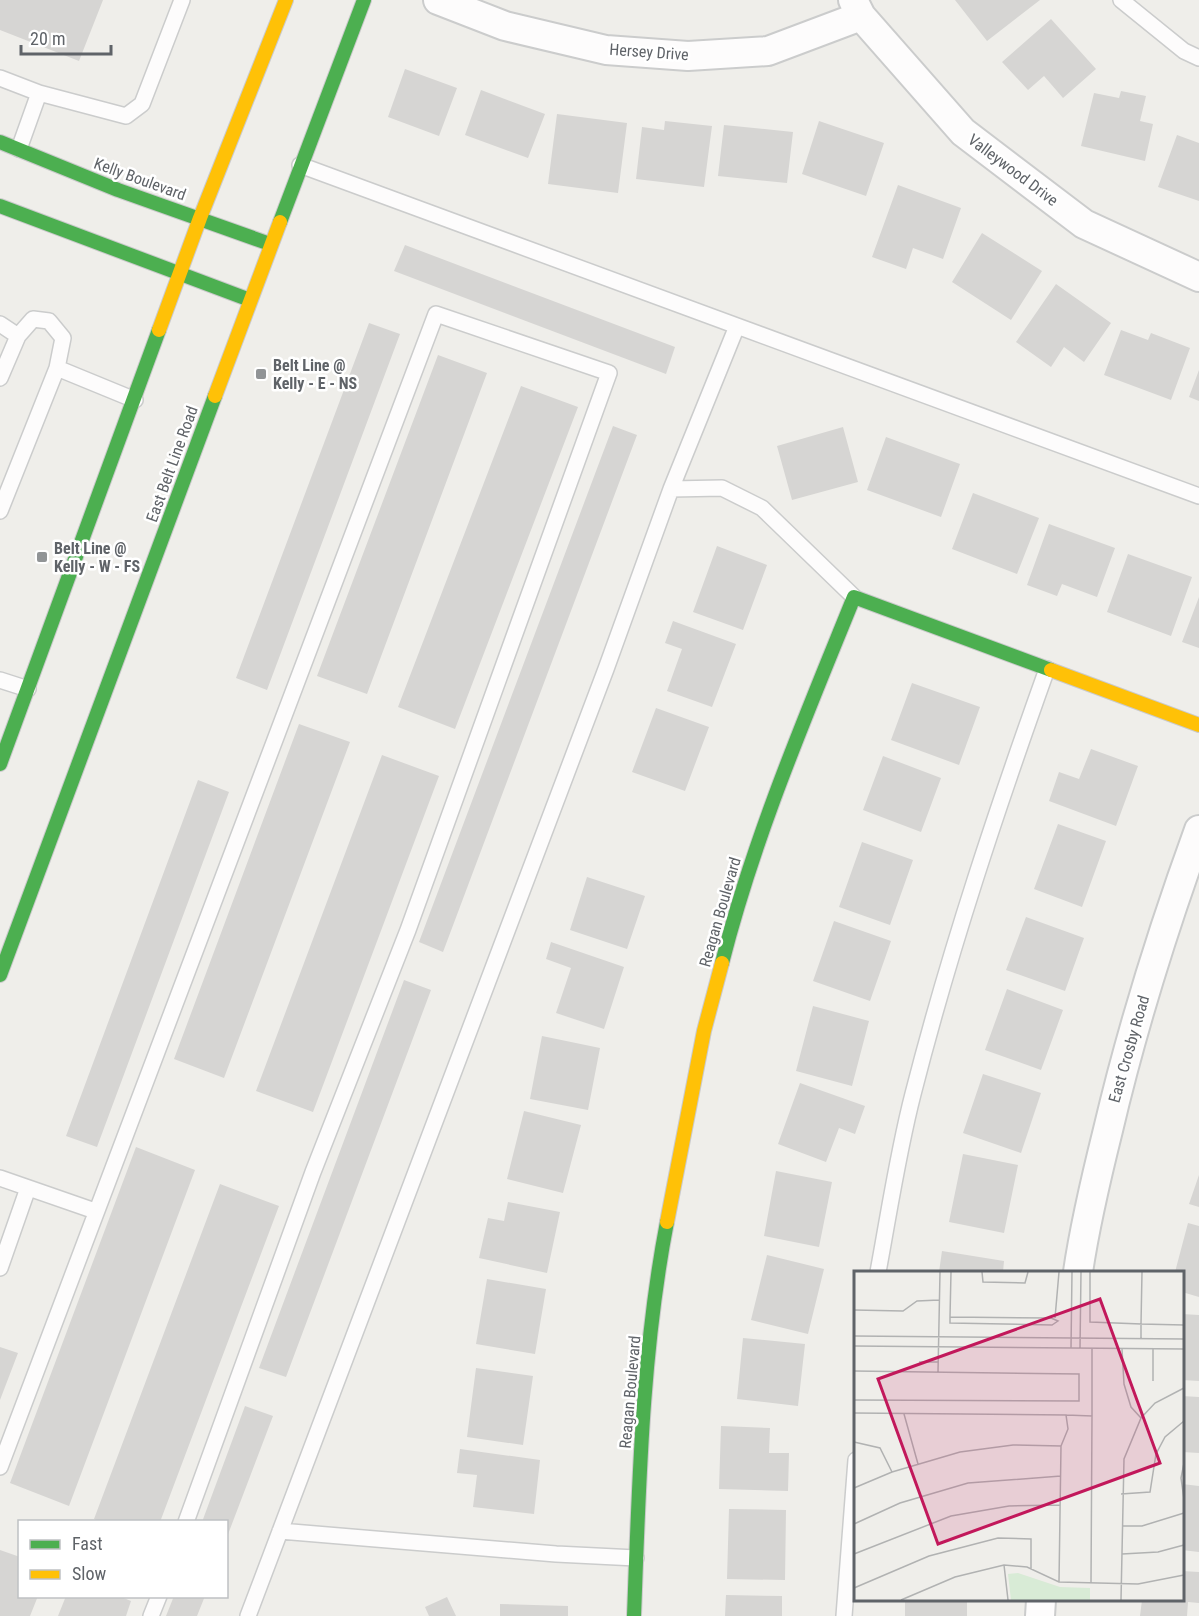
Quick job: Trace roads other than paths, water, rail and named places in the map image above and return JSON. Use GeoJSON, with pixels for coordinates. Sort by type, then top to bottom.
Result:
{"type":"FeatureCollection","features":[{"type":"Feature","properties":{"kind":"street"},"geometry":{"type":"LineString","coordinates":[[0,764],[200,218],[286,0]]}},
{"type":"Feature","properties":{"kind":"street","name":"East Belt Line Road"},"geometry":{"type":"LineString","coordinates":[[0,975],[270,244],[364,0]]}},
{"type":"Feature","properties":{"kind":"street","name":"Hersey Drive"},"geometry":{"type":"LineString","coordinates":[[438,0],[504,26],[606,50],[688,56],[768,51],[857,8]]}},
{"type":"Feature","properties":{"kind":"street","name":"Valleywood Drive"},"geometry":{"type":"LineString","coordinates":[[857,8],[963,132],[1084,224],[1199,277]]}},
{"type":"Feature","properties":{"kind":"street","name":"Kelly Boulevard"},"geometry":{"type":"LineString","coordinates":[[0,142],[118,190],[270,244]]}},
{"type":"Feature","properties":{"kind":"street"},"geometry":{"type":"LineString","coordinates":[[0,206],[180,276],[250,300]]}},
{"type":"Feature","properties":{"kind":"street"},"geometry":{"type":"LineString","coordinates":[[854,597],[1199,725]]}},
{"type":"Feature","properties":{"kind":"street","name":"Reagan Boulevard"},"geometry":{"type":"LineString","coordinates":[[634,1616],[642,1424],[660,1260],[704,1031],[737,904],[772,803],[854,597]]}},
{"type":"Feature","properties":{"kind":"street","name":"East Crosby Road"},"geometry":{"type":"LineString","coordinates":[[1078,1271],[1086,1221],[1122,1071],[1167,919],[1199,830]]}},
{"type":"Feature","properties":{"kind":"street"},"geometry":{"type":"LineString","coordinates":[[1040,1616],[1041,1601]]}},
{"type":"Feature","properties":{"kind":"lane"},"geometry":{"type":"LineString","coordinates":[[0,78],[39,93],[126,116],[142,105],[182,0]]}},
{"type":"Feature","properties":{"kind":"lane"},"geometry":{"type":"LineString","coordinates":[[1121,0],[1184,51],[1199,58]]}},
{"type":"Feature","properties":{"kind":"lane"},"geometry":{"type":"LineString","coordinates":[[19,149],[39,93]]}},
{"type":"Feature","properties":{"kind":"lane"},"geometry":{"type":"LineString","coordinates":[[300,165],[1199,496]]}},
{"type":"Feature","properties":{"kind":"lane"},"geometry":{"type":"LineString","coordinates":[[0,1467],[436,315],[609,373],[408,930],[313,1172],[186,1520]]}},
{"type":"Feature","properties":{"kind":"lane"},"geometry":{"type":"LineString","coordinates":[[0,378],[18,336],[33,319],[49,321],[63,338],[57,368],[0,511]]}},
{"type":"Feature","properties":{"kind":"lane"},"geometry":{"type":"LineString","coordinates":[[0,324],[18,336]]}},
{"type":"Feature","properties":{"kind":"lane"},"geometry":{"type":"LineString","coordinates":[[248,1616],[606,669],[671,489],[737,326]]}},
{"type":"Feature","properties":{"kind":"lane"},"geometry":{"type":"LineString","coordinates":[[57,368],[135,400]]}},
{"type":"Feature","properties":{"kind":"lane"},"geometry":{"type":"LineString","coordinates":[[671,489],[722,488],[762,508],[854,597]]}},
{"type":"Feature","properties":{"kind":"lane"},"geometry":{"type":"LineString","coordinates":[[878,1271],[912,1096],[950,959],[1000,802],[1047,669]]}},
{"type":"Feature","properties":{"kind":"lane"},"geometry":{"type":"LineString","coordinates":[[0,680],[28,689]]}},
{"type":"Feature","properties":{"kind":"lane"},"geometry":{"type":"LineString","coordinates":[[0,1178],[95,1211]]}},
{"type":"Feature","properties":{"kind":"lane"},"geometry":{"type":"LineString","coordinates":[[0,1268],[28,1188]]}},
{"type":"Feature","properties":{"kind":"lane"},"geometry":{"type":"LineString","coordinates":[[844,1616],[854,1474]]}},
{"type":"Feature","properties":{"kind":"lane"},"geometry":{"type":"LineString","coordinates":[[280,1531],[556,1554],[636,1558]]}},
{"type":"Feature","properties":{"kind":"lane"},"geometry":{"type":"LineString","coordinates":[[151,1616],[158,1598]]}},
{"type":"Feature","properties":{"kind":"place","name":"Belt Line @ Kelly - E - NS"},"geometry":{"type":"Point","coordinates":[261,374]}},
{"type":"Feature","properties":{"kind":"place","name":"Belt Line @ Kelly - W - FS"},"geometry":{"type":"Point","coordinates":[42,557]}}]}
